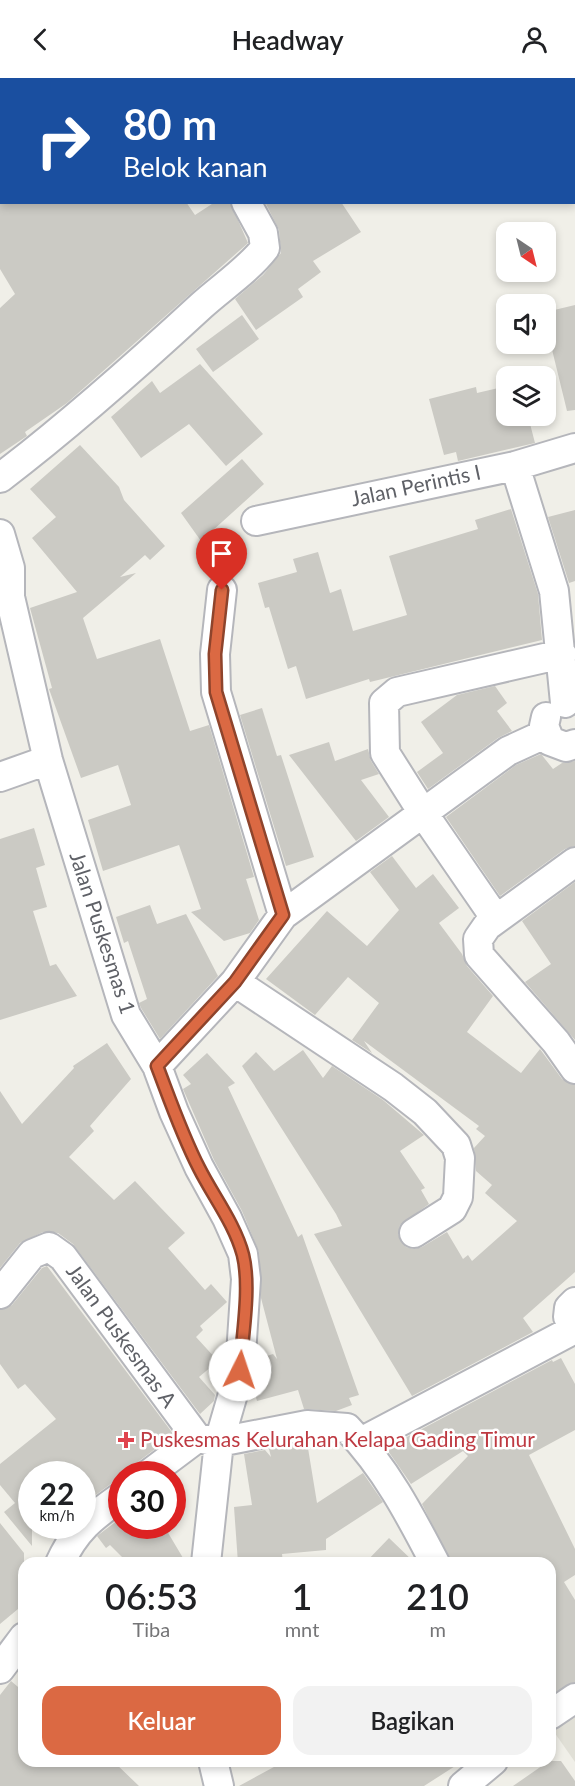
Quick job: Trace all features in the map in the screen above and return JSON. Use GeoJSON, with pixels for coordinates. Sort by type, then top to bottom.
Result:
{"type":"FeatureCollection","features":[{"type":"Feature","properties":{"kind":"street"},"geometry":{"type":"LineString","coordinates":[[0,478],[88,409],[229,281],[255,261],[265,248],[263,233],[247,204]]}},
{"type":"Feature","properties":{"kind":"street","name":"Jalan Perintis I"},"geometry":{"type":"LineString","coordinates":[[256,521],[514,466],[575,448]]}},
{"type":"Feature","properties":{"kind":"street"},"geometry":{"type":"LineString","coordinates":[[514,466],[554,591],[570,704],[550,710],[544,726],[545,734],[557,745],[566,747],[575,744]]}},
{"type":"Feature","properties":{"kind":"street","name":"Jalan Puskesmas 1"},"geometry":{"type":"LineString","coordinates":[[0,534],[10,568],[10,597],[48,760],[126,1015],[157,1066],[174,1112],[199,1167],[227,1218],[243,1254],[246,1279],[240,1370],[208,1440],[206,1557]]}},
{"type":"Feature","properties":{"kind":"street"},"geometry":{"type":"LineString","coordinates":[[222,590],[215,654],[216,692],[283,915]]}},
{"type":"Feature","properties":{"kind":"street"},"geometry":{"type":"LineString","coordinates":[[496,919],[423,813],[386,753],[384,703],[396,692],[562,654]]}},
{"type":"Feature","properties":{"kind":"street"},"geometry":{"type":"LineString","coordinates":[[157,1066],[235,982],[283,915],[508,751],[545,734]]}},
{"type":"Feature","properties":{"kind":"street"},"geometry":{"type":"LineString","coordinates":[[0,777],[48,760]]}},
{"type":"Feature","properties":{"kind":"street"},"geometry":{"type":"LineString","coordinates":[[575,862],[496,919],[478,939],[479,955],[566,1036],[575,1069]]}},
{"type":"Feature","properties":{"kind":"street"},"geometry":{"type":"LineString","coordinates":[[235,982],[393,1087],[425,1112],[456,1145],[460,1158],[458,1197],[452,1209],[414,1233]]}},
{"type":"Feature","properties":{"kind":"street","name":"Jalan Puskesmas A"},"geometry":{"type":"LineString","coordinates":[[0,1294],[33,1254],[48,1247],[63,1257],[208,1440]]}},
{"type":"Feature","properties":{"kind":"street"},"geometry":{"type":"LineString","coordinates":[[361,1442],[575,1328],[568,1317],[569,1308],[575,1302]]}},
{"type":"Feature","properties":{"kind":"street"},"geometry":{"type":"LineString","coordinates":[[172,1461],[208,1440],[307,1425],[347,1428],[361,1442],[400,1496],[432,1557]]}},
{"type":"Feature","properties":{"kind":"street"},"geometry":{"type":"LineString","coordinates":[[63,1557],[74,1536],[87,1520],[108,1506]]}},
{"type":"Feature","properties":{"kind":"street"},"geometry":{"type":"LineString","coordinates":[[0,1669],[18,1645]]}},
{"type":"Feature","properties":{"kind":"street"},"geometry":{"type":"LineString","coordinates":[[556,1711],[575,1698]]}},
{"type":"Feature","properties":{"kind":"street"},"geometry":{"type":"LineString","coordinates":[[214,1767],[219,1786]]}},
{"type":"Feature","properties":{"kind":"street"},"geometry":{"type":"LineString","coordinates":[[470,1784],[487,1767]]}},
{"type":"Feature","properties":{"kind":"shaded area"},"geometry":{"type":"Polygon","coordinates":[[[575,1713],[575,1762],[556,1735],[556,1726],[575,1713]]]}},
{"type":"Feature","properties":{"kind":"building"},"geometry":{"type":"Polygon","coordinates":[[[0,204],[187,204],[195,215],[212,204],[231,204],[248,243],[67,403],[25,432],[27,436],[0,454],[0,308],[15,294],[0,269],[0,204]]]}},
{"type":"Feature","properties":{"kind":"building"},"geometry":{"type":"Polygon","coordinates":[[[266,204],[342,204],[361,232],[313,261],[321,272],[298,289],[303,297],[256,330],[235,299],[263,275],[281,253],[279,230],[266,204]]]}},
{"type":"Feature","properties":{"kind":"building"},"geometry":{"type":"Polygon","coordinates":[[[575,305],[575,410],[567,411],[553,354],[556,354],[556,310],[575,305]]]}},
{"type":"Feature","properties":{"kind":"building"},"geometry":{"type":"Polygon","coordinates":[[[242,315],[259,339],[213,372],[196,349],[242,315]]]}},
{"type":"Feature","properties":{"kind":"building"},"geometry":{"type":"Polygon","coordinates":[[[200,364],[263,434],[226,466],[189,424],[141,458],[111,417],[152,381],[160,393],[200,364]]]}},
{"type":"Feature","properties":{"kind":"building"},"geometry":{"type":"Polygon","coordinates":[[[476,387],[477,393],[496,389],[496,426],[531,426],[535,443],[458,461],[456,452],[444,455],[429,399],[476,387]]]}},
{"type":"Feature","properties":{"kind":"building"},"geometry":{"type":"Polygon","coordinates":[[[80,445],[119,487],[124,500],[165,546],[150,560],[145,555],[120,577],[136,573],[83,618],[97,659],[160,639],[190,731],[209,725],[254,877],[246,879],[259,920],[250,933],[224,941],[191,912],[201,909],[179,845],[103,871],[88,820],[131,805],[118,765],[81,778],[49,689],[52,688],[30,608],[77,592],[32,538],[56,517],[30,489],[80,445]]]}},
{"type":"Feature","properties":{"kind":"building"},"geometry":{"type":"Polygon","coordinates":[[[242,459],[264,484],[201,541],[181,513],[242,459]]]}},
{"type":"Feature","properties":{"kind":"building"},"geometry":{"type":"Polygon","coordinates":[[[511,509],[538,594],[542,640],[370,682],[369,679],[306,699],[296,666],[288,669],[269,607],[265,608],[258,583],[297,572],[293,559],[318,552],[330,593],[341,589],[353,631],[407,615],[389,556],[478,529],[475,520],[511,509]]]}},
{"type":"Feature","properties":{"kind":"building"},"geometry":{"type":"Polygon","coordinates":[[[575,510],[575,581],[569,583],[548,517],[575,510]]]}},
{"type":"Feature","properties":{"kind":"building"},"geometry":{"type":"Polygon","coordinates":[[[495,686],[507,703],[497,711],[512,731],[498,738],[428,789],[417,772],[443,753],[421,722],[457,695],[495,686]]]}},
{"type":"Feature","properties":{"kind":"building"},"geometry":{"type":"Polygon","coordinates":[[[262,708],[277,756],[281,755],[314,857],[286,866],[240,715],[262,708]]]}},
{"type":"Feature","properties":{"kind":"building"},"geometry":{"type":"Polygon","coordinates":[[[329,742],[335,761],[368,749],[371,761],[379,774],[361,780],[389,817],[356,841],[289,755],[329,742]]]}},
{"type":"Feature","properties":{"kind":"building"},"geometry":{"type":"Polygon","coordinates":[[[541,754],[553,769],[562,763],[575,761],[575,846],[565,849],[500,896],[446,817],[516,765],[541,754]]]}},
{"type":"Feature","properties":{"kind":"building"},"geometry":{"type":"Polygon","coordinates":[[[34,828],[45,865],[36,868],[47,907],[33,911],[50,966],[56,964],[77,996],[0,1020],[0,839],[34,828]]]}},
{"type":"Feature","properties":{"kind":"building"},"geometry":{"type":"Polygon","coordinates":[[[392,856],[416,888],[433,874],[459,908],[439,923],[462,954],[467,966],[493,996],[467,1032],[521,1073],[540,1049],[562,1079],[575,1085],[575,1272],[523,1318],[533,1332],[412,1396],[314,1234],[342,1226],[336,1214],[242,1066],[256,1052],[274,1071],[303,1050],[323,1078],[332,1066],[383,1100],[424,1135],[400,1151],[425,1188],[421,1190],[429,1204],[400,1225],[398,1234],[406,1247],[414,1249],[422,1247],[447,1232],[463,1259],[468,1255],[472,1261],[517,1221],[485,1193],[492,1185],[476,1171],[474,1148],[485,1136],[476,1129],[479,1126],[364,1041],[372,1053],[352,1040],[379,1003],[348,977],[315,1015],[266,979],[327,911],[367,946],[399,910],[370,872],[392,856]]]}},
{"type":"Feature","properties":{"kind":"building"},"geometry":{"type":"Polygon","coordinates":[[[575,882],[575,1040],[525,982],[551,964],[522,921],[575,882]]]}},
{"type":"Feature","properties":{"kind":"building"},"geometry":{"type":"Polygon","coordinates":[[[150,905],[157,924],[186,914],[218,976],[160,1039],[139,1003],[147,999],[128,941],[124,943],[116,917],[150,905]]]}},
{"type":"Feature","properties":{"kind":"building"},"geometry":{"type":"Polygon","coordinates":[[[107,1043],[131,1079],[90,1126],[94,1131],[69,1157],[114,1200],[135,1181],[185,1233],[168,1248],[205,1290],[211,1284],[227,1302],[200,1326],[203,1330],[196,1337],[218,1361],[199,1377],[215,1395],[214,1401],[200,1414],[73,1244],[58,1233],[43,1232],[20,1243],[0,1268],[0,1091],[22,1124],[74,1068],[73,1066],[107,1043]]]}},
{"type":"Feature","properties":{"kind":"building"},"geometry":{"type":"Polygon","coordinates":[[[207,1053],[235,1083],[228,1087],[298,1237],[302,1234],[359,1395],[349,1398],[352,1405],[336,1411],[304,1409],[298,1390],[257,1401],[253,1386],[257,1359],[273,1354],[277,1359],[261,1298],[259,1252],[242,1211],[214,1160],[183,1089],[191,1084],[183,1075],[207,1053]]]}},
{"type":"Feature","properties":{"kind":"building"},"geometry":{"type":"Polygon","coordinates":[[[47,1266],[174,1435],[139,1461],[108,1461],[108,1486],[96,1495],[96,1461],[18,1461],[18,1529],[4,1512],[15,1503],[0,1485],[0,1464],[56,1419],[25,1384],[18,1389],[0,1364],[0,1310],[12,1305],[42,1268],[47,1266]]]}},
{"type":"Feature","properties":{"kind":"building"},"geometry":{"type":"Polygon","coordinates":[[[561,1358],[575,1384],[575,1430],[529,1455],[575,1549],[575,1575],[564,1582],[575,1600],[575,1682],[556,1692],[556,1557],[448,1557],[422,1504],[468,1456],[463,1451],[411,1484],[386,1448],[552,1360],[553,1362],[561,1358]]]}},
{"type":"Feature","properties":{"kind":"building"},"geometry":{"type":"Polygon","coordinates":[[[307,1442],[317,1503],[363,1473],[383,1502],[326,1539],[326,1550],[282,1554],[282,1557],[238,1557],[234,1507],[252,1505],[244,1454],[265,1450],[271,1457],[269,1449],[307,1442]]]}},
{"type":"Feature","properties":{"kind":"building"},"geometry":{"type":"Polygon","coordinates":[[[0,1523],[24,1553],[24,1557],[18,1557],[18,1609],[0,1624],[0,1523]]]}},
{"type":"Feature","properties":{"kind":"building"},"geometry":{"type":"Polygon","coordinates":[[[108,1528],[108,1539],[172,1539],[182,1557],[122,1557],[110,1545],[106,1548],[97,1536],[108,1528]]]}},
{"type":"Feature","properties":{"kind":"building"},"geometry":{"type":"Polygon","coordinates":[[[389,1538],[409,1557],[371,1557],[389,1538]]]}},
{"type":"Feature","properties":{"kind":"building"},"geometry":{"type":"Polygon","coordinates":[[[11,1681],[18,1687],[18,1767],[119,1767],[139,1786],[0,1786],[0,1695],[11,1681]]]}},
{"type":"Feature","properties":{"kind":"building"},"geometry":{"type":"Polygon","coordinates":[[[556,1761],[561,1761],[575,1781],[575,1786],[513,1786],[540,1767],[556,1767],[556,1761]]]}},
{"type":"Feature","properties":{"kind":"building"},"geometry":{"type":"Polygon","coordinates":[[[274,1767],[454,1767],[424,1786],[239,1786],[274,1767]]]}},
{"type":"Feature","properties":{"kind":"place","name":"Puskesmas Kelurahan Kelapa Gading Timur"},"geometry":{"type":"Point","coordinates":[126,1440]}},
{"type":"Feature","properties":{"kind":"route"},"geometry":{"type":"LineString","coordinates":[[222,590],[215,654],[216,692],[283,915],[235,982],[157,1066],[174,1112],[199,1167],[227,1218],[243,1254],[246,1279],[240,1370]]}}]}
